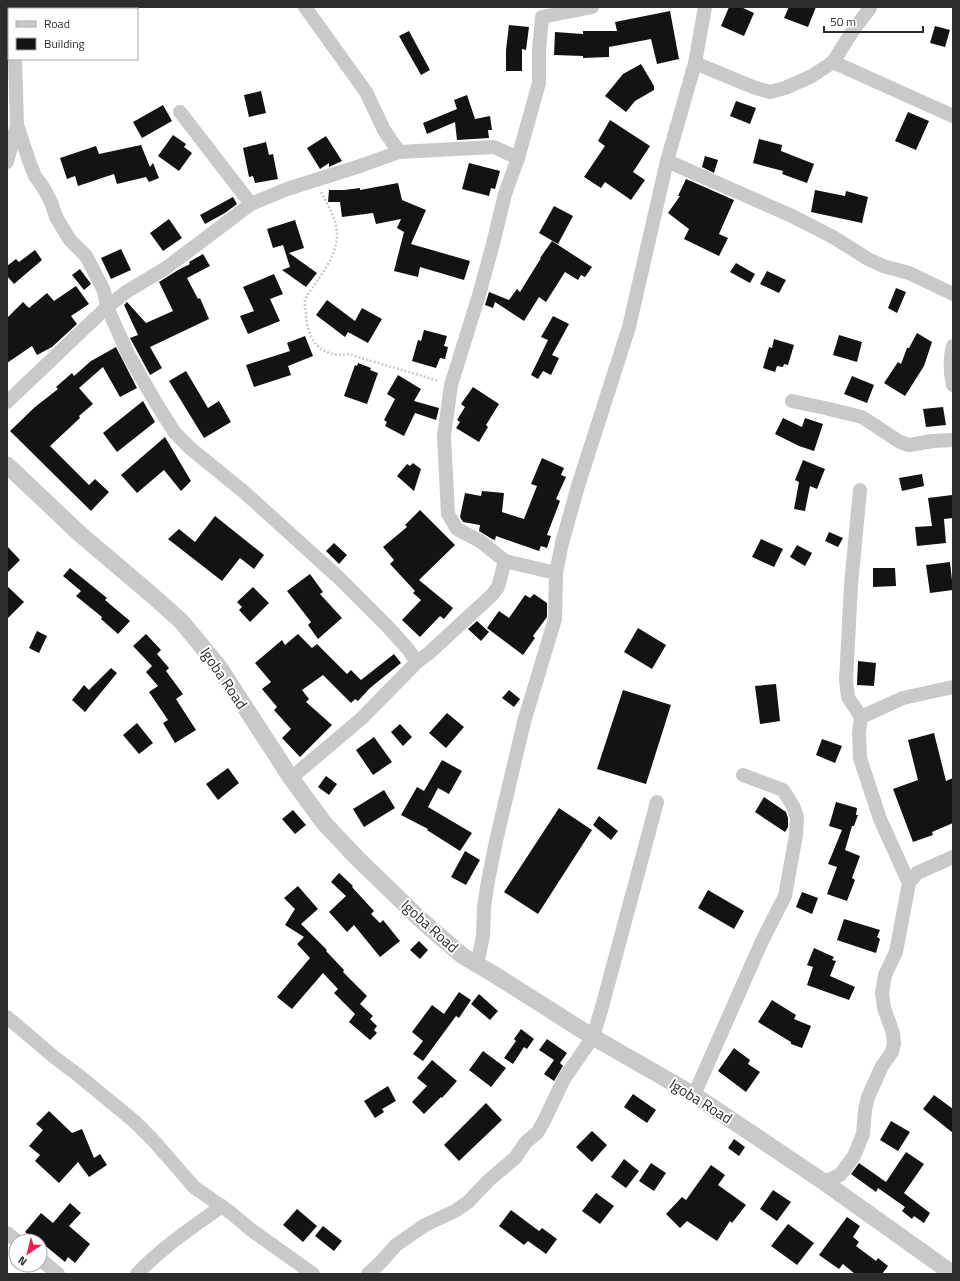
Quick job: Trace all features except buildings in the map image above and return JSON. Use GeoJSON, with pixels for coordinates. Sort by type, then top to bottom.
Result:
{"type":"FeatureCollection","features":[{"type":"Feature","properties":{"kind":"street"},"geometry":{"type":"LineString","coordinates":[[305,7],[366,92],[384,130],[399,152]]}},
{"type":"Feature","properties":{"kind":"street"},"geometry":{"type":"LineString","coordinates":[[556,572],[505,561],[480,541],[457,529],[448,514],[444,436],[451,385],[483,280],[504,194],[518,158],[539,84],[541,12],[592,7]]}},
{"type":"Feature","properties":{"kind":"street"},"geometry":{"type":"LineString","coordinates":[[477,965],[483,936],[484,907],[496,841],[524,722],[555,619],[556,572],[562,543],[578,486],[629,327],[667,161],[695,63],[705,7]]}},
{"type":"Feature","properties":{"kind":"street"},"geometry":{"type":"LineString","coordinates":[[695,63],[753,87],[770,92],[785,88],[812,76],[833,62],[854,29],[870,8]]}},
{"type":"Feature","properties":{"kind":"street"},"geometry":{"type":"LineString","coordinates":[[7,162],[17,125],[15,60]]}},
{"type":"Feature","properties":{"kind":"street"},"geometry":{"type":"LineString","coordinates":[[833,62],[953,116]]}},
{"type":"Feature","properties":{"kind":"street"},"geometry":{"type":"LineString","coordinates":[[180,112],[251,204]]}},
{"type":"Feature","properties":{"kind":"street"},"geometry":{"type":"LineString","coordinates":[[17,125],[35,176],[46,192],[56,217],[70,240],[86,256],[104,291],[107,307],[128,354],[175,433],[190,448],[256,502],[338,577],[388,628],[417,662]]}},
{"type":"Feature","properties":{"kind":"street"},"geometry":{"type":"LineString","coordinates":[[7,402],[107,307],[126,292],[166,268],[251,204],[287,189],[399,152],[494,147],[518,158]]}},
{"type":"Feature","properties":{"kind":"street"},"geometry":{"type":"LineString","coordinates":[[667,161],[792,216],[833,237],[868,260],[909,274],[953,294]]}},
{"type":"Feature","properties":{"kind":"street"},"geometry":{"type":"LineString","coordinates":[[953,346],[950,358],[950,373],[953,385]]}},
{"type":"Feature","properties":{"kind":"street"},"geometry":{"type":"LineString","coordinates":[[792,401],[862,418],[900,442],[909,445],[933,441],[953,440]]}},
{"type":"Feature","properties":{"kind":"street","name":"Igoba Road"},"geometry":{"type":"LineString","coordinates":[[7,465],[80,534],[181,621],[219,667],[291,778],[324,823],[357,858],[419,918],[463,956],[593,1037],[694,1095],[824,1182],[953,1274]]}},
{"type":"Feature","properties":{"kind":"street"},"geometry":{"type":"LineString","coordinates":[[860,490],[851,585],[846,681],[848,696],[861,717],[859,733],[860,758],[880,819],[909,883]]}},
{"type":"Feature","properties":{"kind":"street"},"geometry":{"type":"LineString","coordinates":[[291,778],[361,719],[417,662],[429,653],[492,595],[498,587],[505,561]]}},
{"type":"Feature","properties":{"kind":"street"},"geometry":{"type":"LineString","coordinates":[[861,717],[903,698],[953,687]]}},
{"type":"Feature","properties":{"kind":"street"},"geometry":{"type":"LineString","coordinates":[[694,1095],[756,954],[785,896],[795,842],[797,817],[793,806],[783,790],[743,775]]}},
{"type":"Feature","properties":{"kind":"street"},"geometry":{"type":"LineString","coordinates":[[368,1274],[396,1245],[425,1225],[455,1211],[468,1202],[489,1180],[515,1158],[526,1142],[537,1133],[564,1078],[593,1037],[657,802]]}},
{"type":"Feature","properties":{"kind":"street"},"geometry":{"type":"LineString","coordinates":[[824,1182],[840,1175],[854,1156],[862,1134],[868,1097],[882,1066],[892,1052],[894,1043],[893,1033],[884,1008],[882,993],[885,974],[896,952],[909,883],[918,872],[953,857]]}},
{"type":"Feature","properties":{"kind":"street"},"geometry":{"type":"LineString","coordinates":[[7,1017],[134,1121],[194,1186],[250,1229],[313,1274]]}},
{"type":"Feature","properties":{"kind":"street"},"geometry":{"type":"LineString","coordinates":[[137,1274],[169,1244],[222,1206]]}},
{"type":"Feature","properties":{"kind":"street"},"geometry":{"type":"LineString","coordinates":[[48,1266],[58,1274]]}},
{"type":"Feature","properties":{"kind":"path"},"geometry":{"type":"LineString","coordinates":[[314,180],[334,217],[337,238],[331,260],[305,299],[306,319],[312,340],[322,350],[337,355],[348,354],[451,385]]}}]}
